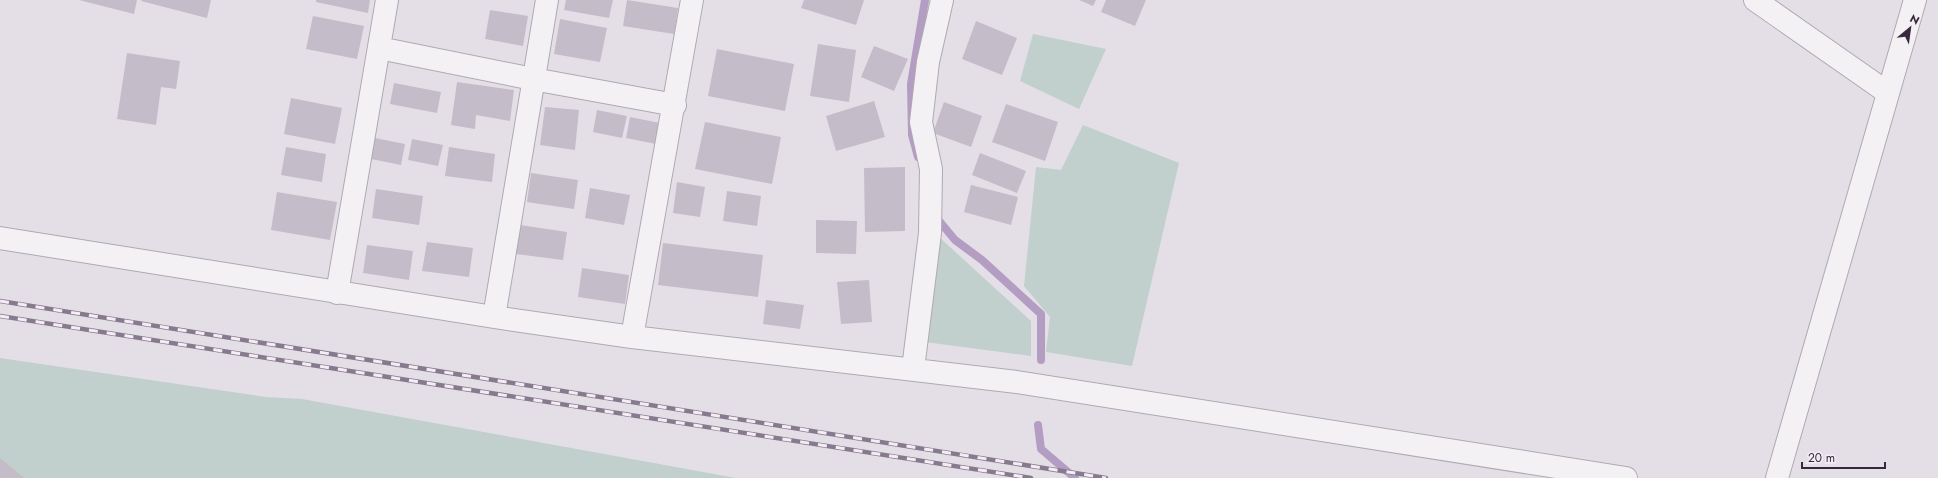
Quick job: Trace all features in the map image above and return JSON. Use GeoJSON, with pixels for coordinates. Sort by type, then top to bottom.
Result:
{"type":"FeatureCollection","features":[{"type":"Feature","properties":{"kind":"street"},"geometry":{"type":"LineString","coordinates":[[338,293],[387,0]]}},
{"type":"Feature","properties":{"kind":"street"},"geometry":{"type":"LineString","coordinates":[[494,318],[547,0]]}},
{"type":"Feature","properties":{"kind":"street"},"geometry":{"type":"LineString","coordinates":[[632,337],[675,105],[692,0]]}},
{"type":"Feature","properties":{"kind":"street"},"geometry":{"type":"LineString","coordinates":[[913,370],[930,233],[931,169],[921,122],[928,62],[942,0]]}},
{"type":"Feature","properties":{"kind":"street"},"geometry":{"type":"LineString","coordinates":[[1754,0],[1888,93]]}},
{"type":"Feature","properties":{"kind":"street"},"geometry":{"type":"LineString","coordinates":[[1777,478],[1915,0]]}},
{"type":"Feature","properties":{"kind":"street"},"geometry":{"type":"LineString","coordinates":[[379,48],[533,79],[675,105]]}},
{"type":"Feature","properties":{"kind":"street"},"geometry":{"type":"LineString","coordinates":[[0,238],[494,318],[632,337],[1017,382],[1626,478]]}},
{"type":"Feature","properties":{"kind":"shaded area"},"geometry":{"type":"Polygon","coordinates":[[[1033,34],[1106,49],[1079,109],[1020,81],[1033,34]]]}},
{"type":"Feature","properties":{"kind":"shaded area"},"geometry":{"type":"Polygon","coordinates":[[[1083,125],[1179,163],[1132,366],[1046,352],[1050,317],[1024,286],[1036,167],[1061,170],[1083,125]]]}},
{"type":"Feature","properties":{"kind":"shaded area"},"geometry":{"type":"Polygon","coordinates":[[[939,237],[1031,321],[1031,356],[925,342],[939,237]]]}},
{"type":"Feature","properties":{"kind":"shaded area"},"geometry":{"type":"Polygon","coordinates":[[[0,358],[266,397],[302,399],[736,478],[0,478],[0,358]]]}},
{"type":"Feature","properties":{"kind":"building"},"geometry":{"type":"Polygon","coordinates":[[[79,0],[137,0],[134,14],[79,0]]]}},
{"type":"Feature","properties":{"kind":"building"},"geometry":{"type":"Polygon","coordinates":[[[211,0],[207,18],[141,1],[211,0]]]}},
{"type":"Feature","properties":{"kind":"building"},"geometry":{"type":"Polygon","coordinates":[[[316,0],[370,0],[368,13],[316,2],[316,0]]]}},
{"type":"Feature","properties":{"kind":"building"},"geometry":{"type":"Polygon","coordinates":[[[566,0],[613,0],[609,18],[564,10],[566,0]]]}},
{"type":"Feature","properties":{"kind":"building"},"geometry":{"type":"Polygon","coordinates":[[[627,0],[678,8],[674,34],[623,26],[627,0]]]}},
{"type":"Feature","properties":{"kind":"building"},"geometry":{"type":"Polygon","coordinates":[[[804,0],[864,0],[856,25],[801,8],[804,0]]]}},
{"type":"Feature","properties":{"kind":"building"},"geometry":{"type":"Polygon","coordinates":[[[1079,0],[1096,0],[1093,6],[1079,0]]]}},
{"type":"Feature","properties":{"kind":"building"},"geometry":{"type":"Polygon","coordinates":[[[1106,0],[1146,0],[1135,26],[1101,12],[1106,0]]]}},
{"type":"Feature","properties":{"kind":"building"},"geometry":{"type":"Polygon","coordinates":[[[490,10],[528,16],[523,46],[485,39],[490,10]]]}},
{"type":"Feature","properties":{"kind":"building"},"geometry":{"type":"Polygon","coordinates":[[[313,16],[364,26],[357,59],[306,49],[313,16]]]}},
{"type":"Feature","properties":{"kind":"building"},"geometry":{"type":"Polygon","coordinates":[[[560,19],[607,28],[600,62],[554,54],[560,19]]]}},
{"type":"Feature","properties":{"kind":"building"},"geometry":{"type":"Polygon","coordinates":[[[976,21],[1017,38],[1002,75],[962,59],[976,21]]]}},
{"type":"Feature","properties":{"kind":"building"},"geometry":{"type":"Polygon","coordinates":[[[818,44],[856,50],[849,102],[810,96],[818,44]]]}},
{"type":"Feature","properties":{"kind":"building"},"geometry":{"type":"Polygon","coordinates":[[[874,46],[908,59],[894,91],[861,77],[874,46]]]}},
{"type":"Feature","properties":{"kind":"building"},"geometry":{"type":"Polygon","coordinates":[[[717,49],[794,64],[785,111],[708,96],[717,49]]]}},
{"type":"Feature","properties":{"kind":"building"},"geometry":{"type":"Polygon","coordinates":[[[127,53],[180,61],[176,89],[161,87],[156,125],[117,119],[127,53]]]}},
{"type":"Feature","properties":{"kind":"building"},"geometry":{"type":"Polygon","coordinates":[[[457,82],[514,90],[510,121],[476,115],[475,129],[451,125],[457,82]]]}},
{"type":"Feature","properties":{"kind":"building"},"geometry":{"type":"Polygon","coordinates":[[[394,83],[441,92],[437,113],[390,104],[394,83]]]}},
{"type":"Feature","properties":{"kind":"building"},"geometry":{"type":"Polygon","coordinates":[[[291,98],[342,108],[335,144],[284,134],[291,98]]]}},
{"type":"Feature","properties":{"kind":"building"},"geometry":{"type":"Polygon","coordinates":[[[874,101],[885,137],[836,151],[826,116],[874,101]]]}},
{"type":"Feature","properties":{"kind":"building"},"geometry":{"type":"Polygon","coordinates":[[[944,102],[982,116],[971,147],[933,133],[944,102]]]}},
{"type":"Feature","properties":{"kind":"building"},"geometry":{"type":"Polygon","coordinates":[[[1006,104],[1058,122],[1045,161],[992,142],[1006,104]]]}},
{"type":"Feature","properties":{"kind":"building"},"geometry":{"type":"Polygon","coordinates":[[[545,107],[579,110],[575,150],[540,145],[545,107]]]}},
{"type":"Feature","properties":{"kind":"building"},"geometry":{"type":"Polygon","coordinates":[[[597,110],[627,116],[622,138],[593,132],[597,110]]]}},
{"type":"Feature","properties":{"kind":"building"},"geometry":{"type":"Polygon","coordinates":[[[630,117],[660,123],[656,144],[626,138],[630,117]]]}},
{"type":"Feature","properties":{"kind":"building"},"geometry":{"type":"Polygon","coordinates":[[[705,122],[781,137],[772,184],[695,169],[705,122]]]}},
{"type":"Feature","properties":{"kind":"building"},"geometry":{"type":"Polygon","coordinates":[[[375,138],[405,144],[401,165],[371,159],[375,138]]]}},
{"type":"Feature","properties":{"kind":"building"},"geometry":{"type":"Polygon","coordinates":[[[412,139],[443,145],[438,166],[408,160],[412,139]]]}},
{"type":"Feature","properties":{"kind":"building"},"geometry":{"type":"Polygon","coordinates":[[[286,147],[326,154],[322,182],[281,175],[286,147]]]}},
{"type":"Feature","properties":{"kind":"building"},"geometry":{"type":"Polygon","coordinates":[[[449,147],[495,154],[492,182],[445,176],[449,147]]]}},
{"type":"Feature","properties":{"kind":"building"},"geometry":{"type":"Polygon","coordinates":[[[980,153],[1026,171],[1017,193],[972,175],[980,153]]]}},
{"type":"Feature","properties":{"kind":"building"},"geometry":{"type":"Polygon","coordinates":[[[905,167],[905,231],[865,232],[864,168],[905,167]]]}},
{"type":"Feature","properties":{"kind":"building"},"geometry":{"type":"Polygon","coordinates":[[[531,173],[578,180],[574,209],[527,202],[531,173]]]}},
{"type":"Feature","properties":{"kind":"building"},"geometry":{"type":"Polygon","coordinates":[[[677,182],[705,187],[700,217],[673,213],[677,182]]]}},
{"type":"Feature","properties":{"kind":"building"},"geometry":{"type":"Polygon","coordinates":[[[971,185],[1018,197],[1011,225],[964,212],[971,185]]]}},
{"type":"Feature","properties":{"kind":"building"},"geometry":{"type":"Polygon","coordinates":[[[590,188],[630,195],[624,225],[585,218],[590,188]]]}},
{"type":"Feature","properties":{"kind":"building"},"geometry":{"type":"Polygon","coordinates":[[[376,189],[423,196],[419,225],[372,218],[376,189]]]}},
{"type":"Feature","properties":{"kind":"building"},"geometry":{"type":"Polygon","coordinates":[[[727,191],[761,196],[757,226],[723,221],[727,191]]]}},
{"type":"Feature","properties":{"kind":"building"},"geometry":{"type":"Polygon","coordinates":[[[277,192],[337,202],[330,240],[271,230],[277,192]]]}},
{"type":"Feature","properties":{"kind":"building"},"geometry":{"type":"Polygon","coordinates":[[[816,220],[857,221],[856,254],[816,253],[816,220]]]}},
{"type":"Feature","properties":{"kind":"building"},"geometry":{"type":"Polygon","coordinates":[[[520,225],[567,232],[563,260],[516,254],[520,225]]]}},
{"type":"Feature","properties":{"kind":"building"},"geometry":{"type":"Polygon","coordinates":[[[427,242],[473,248],[469,277],[422,271],[427,242]]]}},
{"type":"Feature","properties":{"kind":"building"},"geometry":{"type":"Polygon","coordinates":[[[663,243],[763,255],[758,297],[658,285],[663,243]]]}},
{"type":"Feature","properties":{"kind":"building"},"geometry":{"type":"Polygon","coordinates":[[[367,245],[413,251],[409,280],[363,273],[367,245]]]}},
{"type":"Feature","properties":{"kind":"building"},"geometry":{"type":"Polygon","coordinates":[[[582,268],[629,275],[625,304],[578,297],[582,268]]]}},
{"type":"Feature","properties":{"kind":"building"},"geometry":{"type":"Polygon","coordinates":[[[869,280],[872,322],[841,324],[837,282],[869,280]]]}},
{"type":"Feature","properties":{"kind":"building"},"geometry":{"type":"Polygon","coordinates":[[[766,300],[804,305],[800,329],[763,324],[766,300]]]}},
{"type":"Feature","properties":{"kind":"building"},"geometry":{"type":"Polygon","coordinates":[[[0,458],[24,478],[0,478],[0,458]]]}},
{"type":"Feature","properties":{"kind":"waterway"},"geometry":{"type":"LineString","coordinates":[[918,157],[912,135],[911,84],[925,0]]}},
{"type":"Feature","properties":{"kind":"waterway"},"geometry":{"type":"LineString","coordinates":[[935,216],[955,240],[982,260],[1041,314],[1041,360]]}},
{"type":"Feature","properties":{"kind":"waterway"},"geometry":{"type":"LineString","coordinates":[[1038,425],[1041,449],[1075,478]]}},
{"type":"Feature","properties":{"kind":"railway"},"geometry":{"type":"LineString","coordinates":[[0,301],[1106,478]]}},
{"type":"Feature","properties":{"kind":"railway"},"geometry":{"type":"LineString","coordinates":[[0,316],[1031,478]]}}]}
